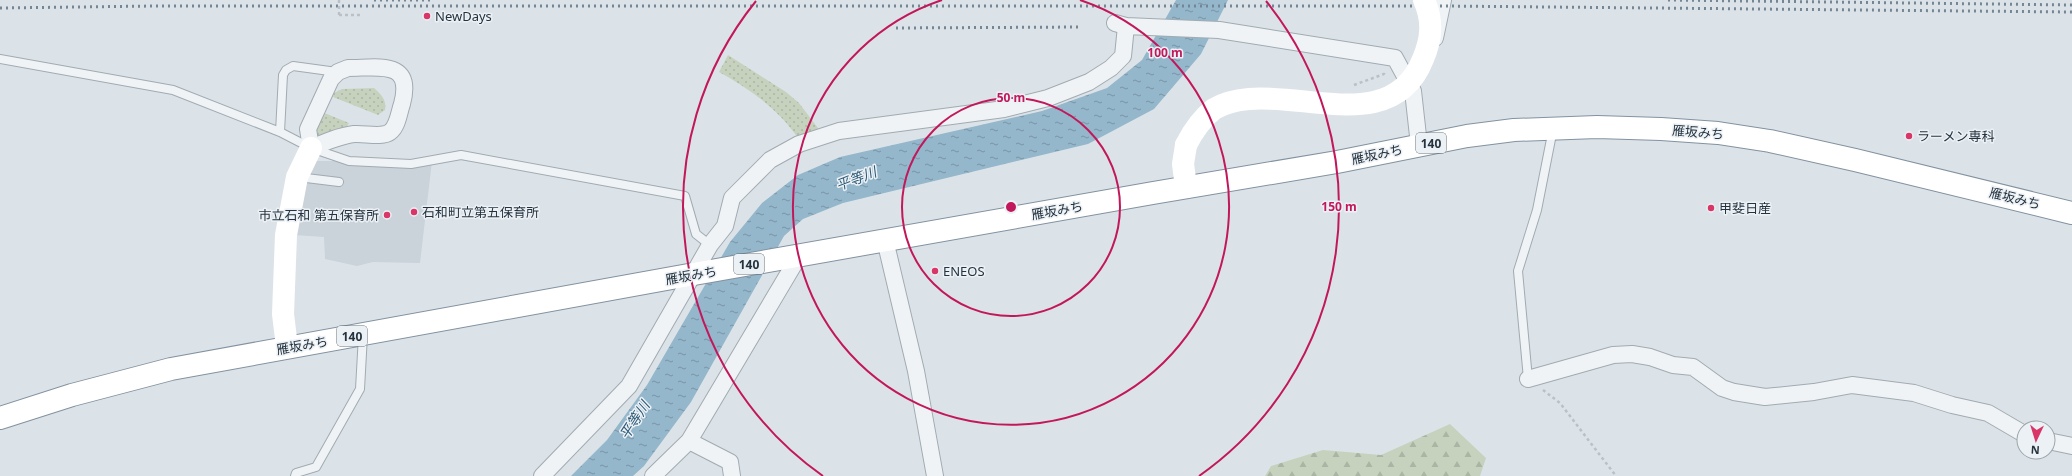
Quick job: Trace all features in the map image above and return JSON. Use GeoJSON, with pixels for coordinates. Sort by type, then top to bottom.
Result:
{"type":"FeatureCollection","features":[{"type":"Feature","properties":{"kind":"main road"},"geometry":{"type":"LineString","coordinates":[[1186,187],[1183,164],[1186,145],[1195,128],[1216,108],[1231,102],[1261,98],[1361,105],[1378,102],[1404,88],[1419,70],[1429,46],[1431,20],[1424,0]]}},
{"type":"Feature","properties":{"kind":"main road","name":"雁坂みち"},"geometry":{"type":"LineString","coordinates":[[0,418],[72,395],[171,369],[885,240],[1337,162],[1467,136],[1553,128],[1661,129],[1718,133],[1770,141],[1878,165],[2072,213]]}},
{"type":"Feature","properties":{"kind":"main road"},"geometry":{"type":"LineString","coordinates":[[287,347],[283,314],[286,235],[297,177],[311,148]]}},
{"type":"Feature","properties":{"kind":"street"},"geometry":{"type":"LineString","coordinates":[[1413,91],[1426,70],[1443,0]]}},
{"type":"Feature","properties":{"kind":"street"},"geometry":{"type":"LineString","coordinates":[[542,476],[629,386],[701,273],[710,245],[726,226],[732,198],[770,160],[800,144],[839,131],[1004,109],[1073,89],[1100,76],[1123,56],[1127,24],[1219,30],[1395,58],[1413,91],[1419,145]]}},
{"type":"Feature","properties":{"kind":"street"},"geometry":{"type":"LineString","coordinates":[[348,68],[393,69],[401,75],[405,81],[405,91],[396,123],[391,131],[384,134],[355,134],[340,137],[311,148],[308,129],[331,79],[338,72],[348,68]]}},
{"type":"Feature","properties":{"kind":"street"},"geometry":{"type":"LineString","coordinates":[[885,240],[916,371],[935,476]]}},
{"type":"Feature","properties":{"kind":"street"},"geometry":{"type":"LineString","coordinates":[[653,476],[689,441],[795,256]]}},
{"type":"Feature","properties":{"kind":"street"},"geometry":{"type":"LineString","coordinates":[[1528,378],[1613,355],[1632,354],[1650,357],[1673,365],[1693,367],[1728,390],[1765,397],[1814,392],[1852,385],[1914,393],[1952,405],[1988,413],[2016,429]]}},
{"type":"Feature","properties":{"kind":"street"},"geometry":{"type":"LineString","coordinates":[[689,441],[730,462],[732,476]]}},
{"type":"Feature","properties":{"kind":"street"},"geometry":{"type":"LineString","coordinates":[[2056,443],[2072,446]]}},
{"type":"Feature","properties":{"kind":"lane"},"geometry":{"type":"LineString","coordinates":[[0,59],[173,90],[280,132],[311,148],[349,161],[411,164],[461,155],[685,196],[696,234],[710,245]]}},
{"type":"Feature","properties":{"kind":"lane"},"geometry":{"type":"LineString","coordinates":[[280,132],[283,75],[286,70],[293,66],[338,72]]}},
{"type":"Feature","properties":{"kind":"lane"},"geometry":{"type":"LineString","coordinates":[[1528,378],[1518,271],[1537,210],[1553,128]]}},
{"type":"Feature","properties":{"kind":"lane"},"geometry":{"type":"LineString","coordinates":[[297,177],[339,182]]}},
{"type":"Feature","properties":{"kind":"lane"},"geometry":{"type":"LineString","coordinates":[[295,476],[296,473],[316,467],[360,389],[363,334]]}},
{"type":"Feature","properties":{"kind":"path"},"geometry":{"type":"LineString","coordinates":[[339,0],[339,15],[363,15]]}},
{"type":"Feature","properties":{"kind":"path"},"geometry":{"type":"LineString","coordinates":[[1353,85],[1384,74],[1390,80]]}},
{"type":"Feature","properties":{"kind":"path"},"geometry":{"type":"LineString","coordinates":[[1528,378],[1560,403],[1616,476]]}},
{"type":"Feature","properties":{"kind":"shaded area"},"geometry":{"type":"Polygon","coordinates":[[[309,161],[432,161],[420,263],[373,262],[357,266],[325,259],[324,237],[294,235],[309,161]]]}},
{"type":"Feature","properties":{"kind":"green space"},"geometry":{"type":"Polygon","coordinates":[[[728,55],[786,92],[799,103],[821,132],[798,138],[782,118],[763,100],[742,85],[719,72],[728,55]]]}},
{"type":"Feature","properties":{"kind":"green space"},"geometry":{"type":"Polygon","coordinates":[[[374,88],[381,95],[385,103],[385,110],[378,115],[333,97],[334,93],[342,89],[374,88]]]}},
{"type":"Feature","properties":{"kind":"green space"},"geometry":{"type":"Polygon","coordinates":[[[322,112],[349,123],[346,128],[313,141],[319,114],[322,112]]]}},
{"type":"Feature","properties":{"kind":"green space"},"geometry":{"type":"Polygon","coordinates":[[[1450,424],[1486,458],[1480,476],[1265,476],[1271,466],[1323,450],[1381,455],[1450,424]]]}},
{"type":"Feature","properties":{"kind":"water","name":"平等川"},"geometry":{"type":"Polygon","coordinates":[[[1176,0],[1228,0],[1201,54],[1154,109],[1088,144],[843,203],[803,219],[784,236],[691,402],[644,466],[633,476],[571,476],[607,440],[647,385],[730,242],[762,203],[798,175],[840,157],[1042,111],[1107,88],[1142,60],[1176,0]]]}},
{"type":"Feature","properties":{"kind":"railway"},"geometry":{"type":"LineString","coordinates":[[374,0],[430,0]]}},
{"type":"Feature","properties":{"kind":"railway"},"geometry":{"type":"LineString","coordinates":[[1668,0],[2072,5]]}},
{"type":"Feature","properties":{"kind":"railway"},"geometry":{"type":"LineString","coordinates":[[0,8],[155,6],[1443,6],[2072,12]]}},
{"type":"Feature","properties":{"kind":"railway"},"geometry":{"type":"LineString","coordinates":[[896,28],[1082,27]]}},
{"type":"Feature","properties":{"kind":"place","name":"NewDays"},"geometry":{"type":"Point","coordinates":[427,16]}},
{"type":"Feature","properties":{"kind":"place","name":"ラーメン専科"},"geometry":{"type":"Point","coordinates":[1909,136]}},
{"type":"Feature","properties":{"kind":"place","name":"甲斐日産"},"geometry":{"type":"Point","coordinates":[1711,208]}},
{"type":"Feature","properties":{"kind":"place","name":"石和町立第五保育所"},"geometry":{"type":"Point","coordinates":[414,212]}},
{"type":"Feature","properties":{"kind":"place","name":"市立石和 第五保育所"},"geometry":{"type":"Point","coordinates":[387,215]}},
{"type":"Feature","properties":{"kind":"place","name":"ENEOS"},"geometry":{"type":"Point","coordinates":[935,271]}}]}
